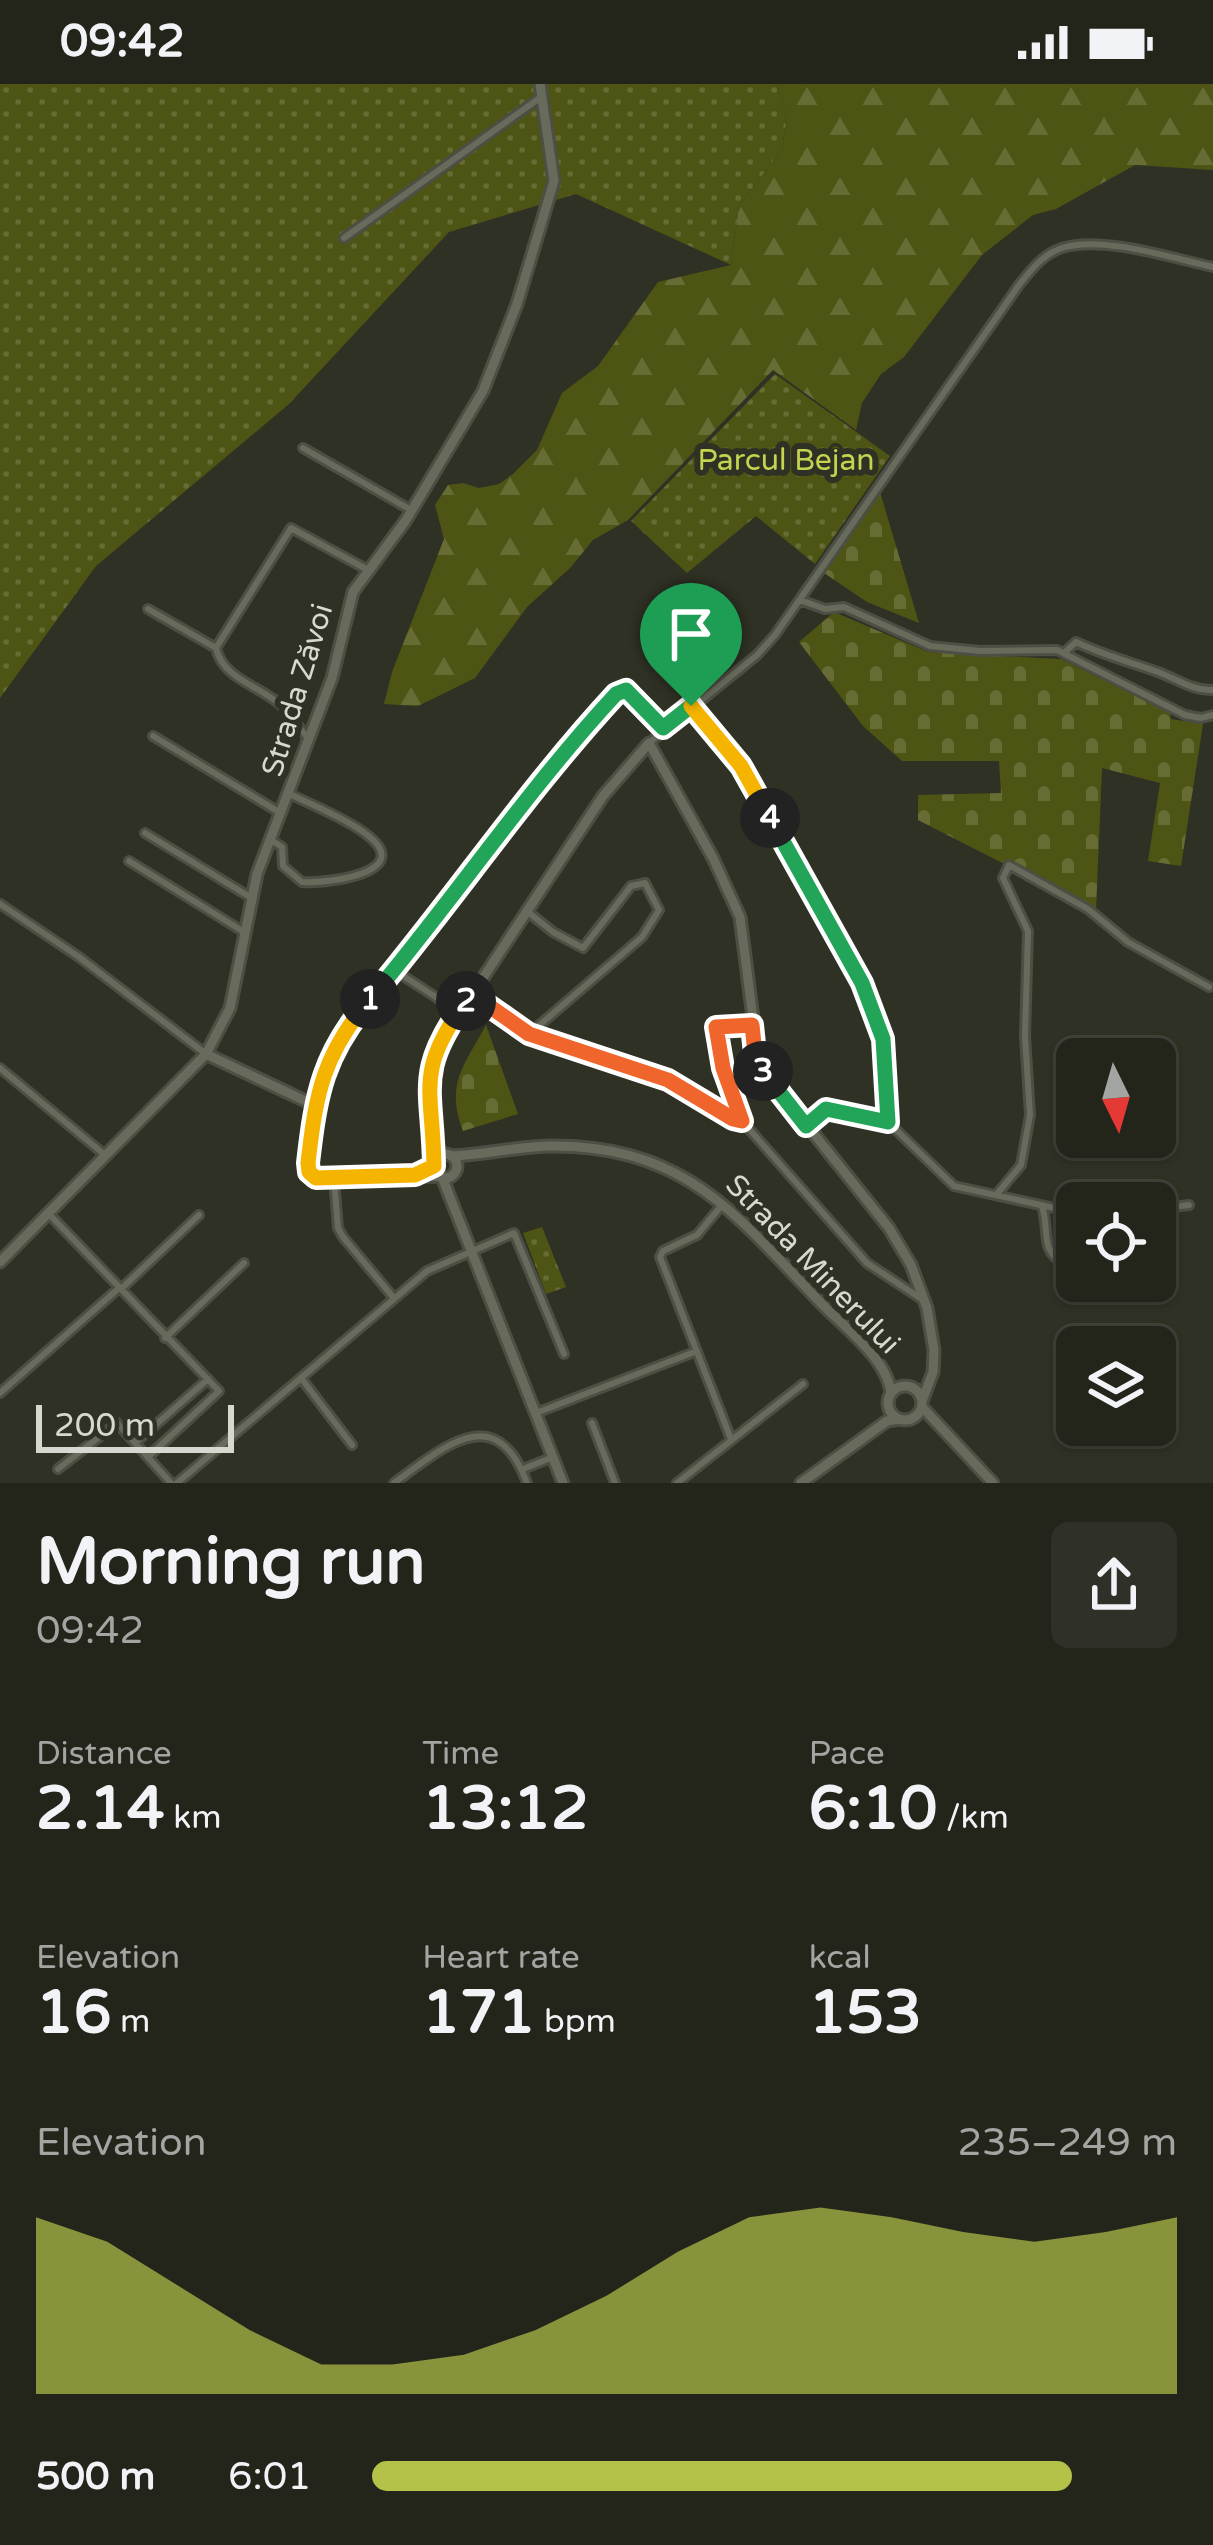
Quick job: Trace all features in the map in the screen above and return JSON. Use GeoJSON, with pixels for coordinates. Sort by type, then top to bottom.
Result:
{"type":"FeatureCollection","features":[{"type":"Feature","properties":{"kind":"street"},"geometry":{"type":"LineString","coordinates":[[344,238],[541,90]]}},
{"type":"Feature","properties":{"kind":"street","name":"Strada Zăvoi"},"geometry":{"type":"LineString","coordinates":[[0,1262],[206,1054],[237,988],[250,897],[338,657],[353,592],[483,392],[517,304],[554,181],[541,90]]}},
{"type":"Feature","properties":{"kind":"street"},"geometry":{"type":"LineString","coordinates":[[563,1483],[452,1197],[437,1170],[427,1099],[430,1071],[442,1040],[603,796],[663,728],[757,655],[1019,285],[1046,256],[1067,247],[1091,245],[1213,267]]}},
{"type":"Feature","properties":{"kind":"street"},"geometry":{"type":"LineString","coordinates":[[303,448],[411,509]]}},
{"type":"Feature","properties":{"kind":"street"},"geometry":{"type":"LineString","coordinates":[[308,738],[277,701],[230,673],[216,648],[291,528],[368,570]]}},
{"type":"Feature","properties":{"kind":"street"},"geometry":{"type":"LineString","coordinates":[[800,600],[825,609],[844,607],[930,646],[1064,653],[1185,715],[1213,716]]}},
{"type":"Feature","properties":{"kind":"street"},"geometry":{"type":"LineString","coordinates":[[148,609],[216,648]]}},
{"type":"Feature","properties":{"kind":"street"},"geometry":{"type":"LineString","coordinates":[[1064,653],[1076,642],[1201,691],[1213,690]]}},
{"type":"Feature","properties":{"kind":"street"},"geometry":{"type":"LineString","coordinates":[[455,1173],[437,1170],[316,1178],[309,1172],[314,1105],[325,1064],[339,1036],[558,757],[616,694],[626,690],[663,728]]}},
{"type":"Feature","properties":{"kind":"street"},"geometry":{"type":"LineString","coordinates":[[691,706],[741,766],[862,983],[883,1039],[888,1122]]}},
{"type":"Feature","properties":{"kind":"street"},"geometry":{"type":"LineString","coordinates":[[153,736],[282,814]]}},
{"type":"Feature","properties":{"kind":"street"},"geometry":{"type":"LineString","coordinates":[[649,743],[740,916],[759,1065],[889,1228],[911,1265],[925,1301],[934,1350],[933,1372],[912,1419]]}},
{"type":"Feature","properties":{"kind":"street"},"geometry":{"type":"LineString","coordinates":[[270,839],[281,845],[281,864],[302,882],[351,879],[376,866],[378,850],[366,834],[290,794]]}},
{"type":"Feature","properties":{"kind":"street"},"geometry":{"type":"LineString","coordinates":[[146,833],[250,897]]}},
{"type":"Feature","properties":{"kind":"street"},"geometry":{"type":"LineString","coordinates":[[128,861],[244,932]]}},
{"type":"Feature","properties":{"kind":"street"},"geometry":{"type":"LineString","coordinates":[[997,1194],[1021,1165],[1030,1115],[1025,1036],[1029,945],[1022,915],[1003,878],[1009,865],[1088,909],[1128,943],[1210,987]]}},
{"type":"Feature","properties":{"kind":"street"},"geometry":{"type":"LineString","coordinates":[[528,912],[583,947],[631,886],[650,887],[658,910],[642,937],[529,1034]]}},
{"type":"Feature","properties":{"kind":"street"},"geometry":{"type":"LineString","coordinates":[[0,904],[79,957],[206,1054],[314,1105]]}},
{"type":"Feature","properties":{"kind":"street"},"geometry":{"type":"LineString","coordinates":[[394,970],[459,1012]]}},
{"type":"Feature","properties":{"kind":"street"},"geometry":{"type":"LineString","coordinates":[[472,994],[529,1034],[668,1080],[742,1121],[867,1263],[925,1301]]}},
{"type":"Feature","properties":{"kind":"street"},"geometry":{"type":"LineString","coordinates":[[742,1121],[723,1068],[716,1027],[752,1025]]}},
{"type":"Feature","properties":{"kind":"street"},"geometry":{"type":"LineString","coordinates":[[0,1068],[105,1155]]}},
{"type":"Feature","properties":{"kind":"street"},"geometry":{"type":"LineString","coordinates":[[806,1126],[826,1109],[888,1122],[954,1186],[1056,1208]]}},
{"type":"Feature","properties":{"kind":"street"},"geometry":{"type":"LineString","coordinates":[[432,1138],[456,1161],[452,1197]]}},
{"type":"Feature","properties":{"kind":"street","name":"Strada Minerului"},"geometry":{"type":"LineString","coordinates":[[437,1170],[441,1155],[545,1146],[621,1154],[691,1180],[724,1203],[890,1377],[891,1394]]}},
{"type":"Feature","properties":{"kind":"street"},"geometry":{"type":"LineString","coordinates":[[455,1173],[476,1155]]}},
{"type":"Feature","properties":{"kind":"street"},"geometry":{"type":"LineString","coordinates":[[334,1179],[336,1216],[343,1238],[394,1297]]}},
{"type":"Feature","properties":{"kind":"street"},"geometry":{"type":"LineString","coordinates":[[724,1203],[697,1234],[660,1257],[731,1438]]}},
{"type":"Feature","properties":{"kind":"street"},"geometry":{"type":"LineString","coordinates":[[1041,1205],[1045,1240],[1056,1259]]}},
{"type":"Feature","properties":{"kind":"street"},"geometry":{"type":"LineString","coordinates":[[1176,1207],[1189,1205]]}},
{"type":"Feature","properties":{"kind":"street"},"geometry":{"type":"LineString","coordinates":[[49,1214],[218,1391],[148,1456]]}},
{"type":"Feature","properties":{"kind":"street"},"geometry":{"type":"LineString","coordinates":[[0,1393],[199,1215]]}},
{"type":"Feature","properties":{"kind":"street"},"geometry":{"type":"LineString","coordinates":[[58,1469],[114,1423],[174,1483],[427,1270],[514,1233],[564,1354]]}},
{"type":"Feature","properties":{"kind":"street"},"geometry":{"type":"LineString","coordinates":[[165,1338],[244,1264]]}},
{"type":"Feature","properties":{"kind":"street"},"geometry":{"type":"LineString","coordinates":[[536,1413],[697,1351]]}},
{"type":"Feature","properties":{"kind":"street"},"geometry":{"type":"LineString","coordinates":[[890,1377],[919,1393],[935,1423],[993,1483]]}},
{"type":"Feature","properties":{"kind":"street"},"geometry":{"type":"LineString","coordinates":[[301,1378],[352,1444]]}},
{"type":"Feature","properties":{"kind":"street"},"geometry":{"type":"LineString","coordinates":[[136,1442],[208,1379]]}},
{"type":"Feature","properties":{"kind":"street"},"geometry":{"type":"LineString","coordinates":[[677,1483],[803,1384]]}},
{"type":"Feature","properties":{"kind":"street"},"geometry":{"type":"LineString","coordinates":[[893,1420],[891,1394],[900,1387],[926,1387]]}},
{"type":"Feature","properties":{"kind":"street"},"geometry":{"type":"LineString","coordinates":[[801,1483],[893,1420],[935,1423]]}},
{"type":"Feature","properties":{"kind":"street"},"geometry":{"type":"LineString","coordinates":[[592,1423],[615,1483]]}},
{"type":"Feature","properties":{"kind":"street"},"geometry":{"type":"LineString","coordinates":[[394,1483],[444,1447],[471,1436],[502,1442],[516,1455],[527,1483]]}},
{"type":"Feature","properties":{"kind":"street"},"geometry":{"type":"LineString","coordinates":[[522,1469],[553,1457]]}},
{"type":"Feature","properties":{"kind":"green space"},"geometry":{"type":"Polygon","coordinates":[[[0,84],[777,84],[787,118],[782,149],[739,206],[731,265],[576,194],[449,232],[289,404],[96,566],[0,698],[0,84]]]}},
{"type":"Feature","properties":{"kind":"green space"},"geometry":{"type":"Polygon","coordinates":[[[777,84],[1213,84],[1213,170],[1135,165],[1056,209],[1033,215],[982,255],[904,357],[881,374],[862,403],[856,430],[773,370],[628,520],[593,540],[527,607],[475,678],[418,706],[384,704],[444,539],[435,505],[448,485],[479,488],[499,484],[537,450],[562,393],[598,366],[658,282],[731,265],[739,206],[782,149],[787,118],[777,84]]]}},
{"type":"Feature","properties":{"kind":"green space","name":"Parcul Bejan"},"geometry":{"type":"Polygon","coordinates":[[[775,374],[890,456],[815,564],[756,516],[687,573],[631,521],[775,374]]]}},
{"type":"Feature","properties":{"kind":"green space"},"geometry":{"type":"Polygon","coordinates":[[[880,492],[919,623],[867,602],[824,573],[880,492]]]}},
{"type":"Feature","properties":{"kind":"green space"},"geometry":{"type":"Polygon","coordinates":[[[834,612],[928,652],[1061,659],[1170,713],[1171,719],[1203,724],[1181,866],[1148,861],[1160,783],[1102,768],[1096,911],[918,820],[918,795],[1001,793],[999,761],[902,761],[863,726],[799,642],[834,612]]]}},
{"type":"Feature","properties":{"kind":"green space"},"geometry":{"type":"Polygon","coordinates":[[[486,1025],[518,1114],[463,1131],[457,1088],[464,1064],[486,1025]]]}},
{"type":"Feature","properties":{"kind":"green space"},"geometry":{"type":"Polygon","coordinates":[[[542,1227],[566,1287],[546,1294],[523,1233],[542,1227]]]}},
{"type":"Feature","properties":{"kind":"route"},"geometry":{"type":"LineString","coordinates":[[626,690],[663,728],[691,706],[741,766],[862,983],[883,1039],[888,1122],[826,1109],[806,1126],[759,1065],[752,1025],[716,1027],[723,1068],[742,1121],[668,1080],[529,1034],[472,994],[442,1040],[430,1071],[427,1099],[434,1166],[415,1175],[316,1178],[308,1163],[314,1105],[325,1064],[339,1036],[558,757],[621,691],[626,690]]}}]}
